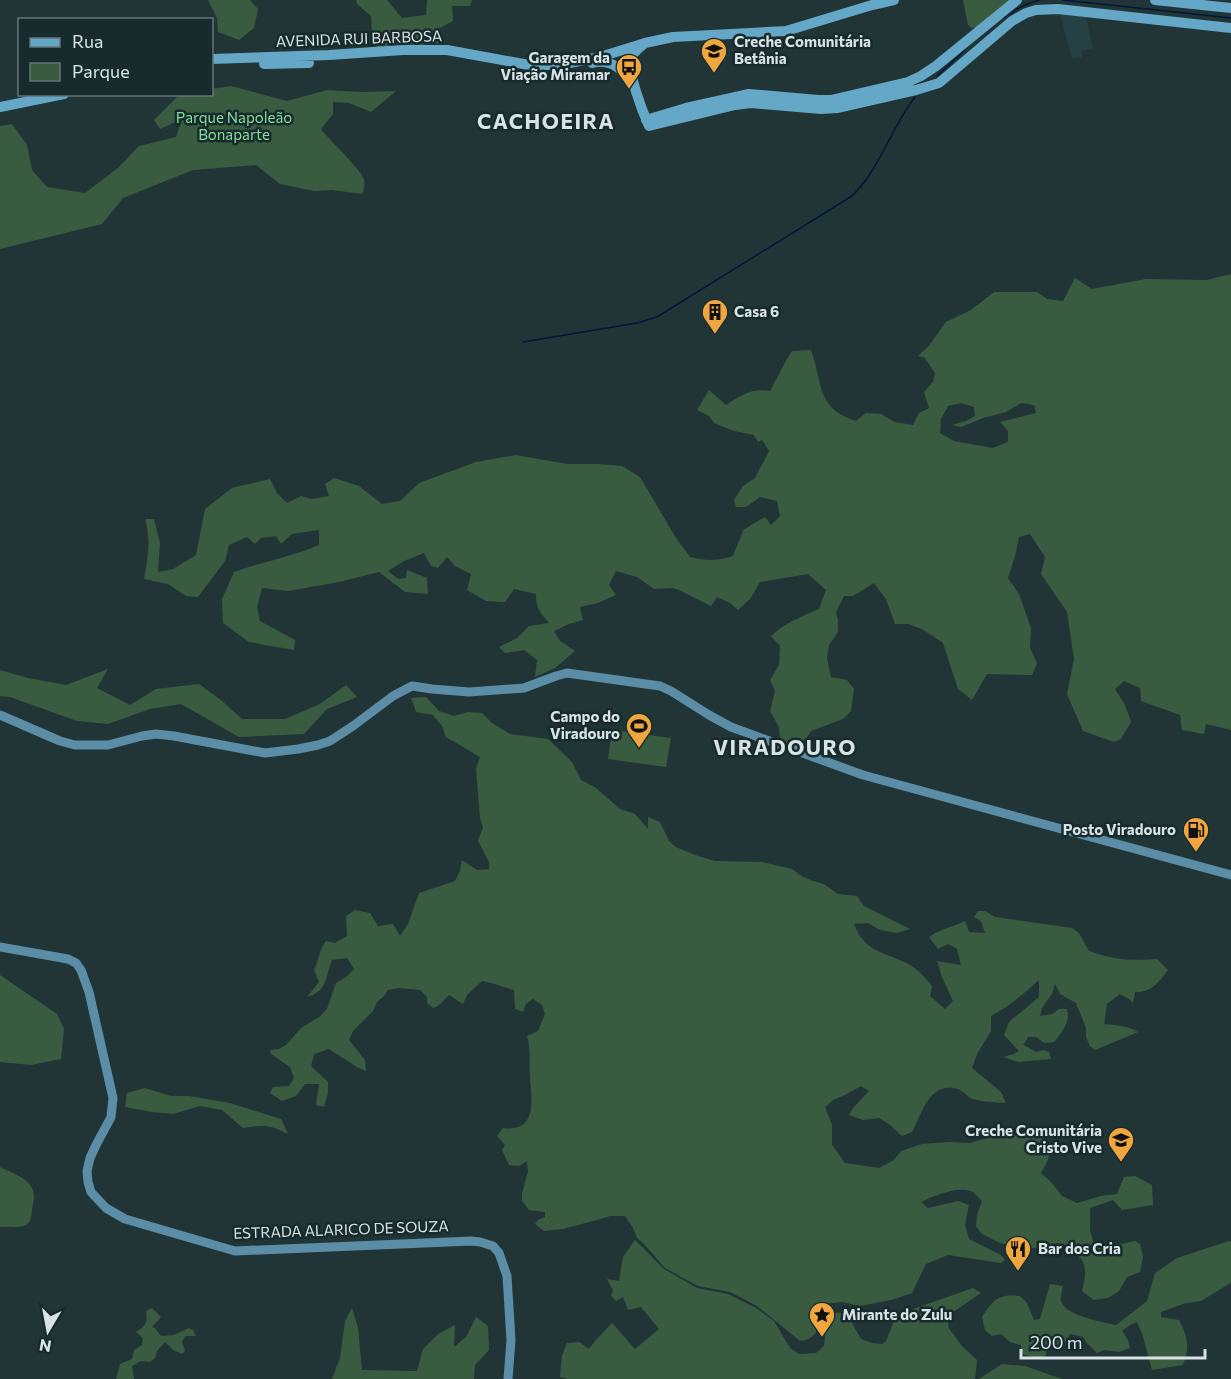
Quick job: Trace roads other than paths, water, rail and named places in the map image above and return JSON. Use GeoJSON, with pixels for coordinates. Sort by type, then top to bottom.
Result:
{"type":"FeatureCollection","features":[{"type":"Feature","properties":{"kind":"main road","name":"AVENIDA RUI BARBOSA"},"geometry":{"type":"LineString","coordinates":[[213,59],[447,50],[529,65],[559,65],[600,57],[673,37],[786,31],[894,0]]}},
{"type":"Feature","properties":{"kind":"main road"},"geometry":{"type":"LineString","coordinates":[[648,123],[686,108],[749,94],[825,100],[908,82],[936,66],[1016,0]]}},
{"type":"Feature","properties":{"kind":"main road"},"geometry":{"type":"LineString","coordinates":[[1155,0],[1231,8]]}},
{"type":"Feature","properties":{"kind":"main road"},"geometry":{"type":"LineString","coordinates":[[648,123],[751,103],[821,109],[837,108],[916,90],[939,83],[1012,21],[1026,13],[1046,9],[1231,28]]}},
{"type":"Feature","properties":{"kind":"main road"},"geometry":{"type":"LineString","coordinates":[[968,40],[993,37]]}},
{"type":"Feature","properties":{"kind":"main road"},"geometry":{"type":"LineString","coordinates":[[645,43],[631,58],[634,84],[648,123]]}},
{"type":"Feature","properties":{"kind":"main road","name":"AVENIDA RUI BARBOSA"},"geometry":{"type":"LineString","coordinates":[[213,67],[224,64],[288,64],[374,58],[453,56],[528,70],[558,70],[599,61],[619,68],[634,84]]}},
{"type":"Feature","properties":{"kind":"main road"},"geometry":{"type":"LineString","coordinates":[[0,102],[27,96]]}},
{"type":"Feature","properties":{"kind":"main road"},"geometry":{"type":"LineString","coordinates":[[0,107],[54,96]]}},
{"type":"Feature","properties":{"kind":"main road"},"geometry":{"type":"LineString","coordinates":[[0,715],[60,741],[75,745],[108,745],[156,734],[272,753],[310,747],[330,741],[393,696],[412,686],[469,692],[515,689],[532,686],[558,675],[575,674],[660,686],[731,727],[863,775],[1231,875]]}},
{"type":"Feature","properties":{"kind":"main road","name":"ESTRADA ALARICO DE SOUZA"},"geometry":{"type":"LineString","coordinates":[[0,947],[68,958],[81,970],[94,1013],[113,1098],[111,1117],[90,1158],[87,1171],[91,1192],[105,1208],[135,1222],[235,1251],[472,1241],[493,1246],[499,1253],[507,1276],[511,1340],[508,1379]]}},
{"type":"Feature","properties":{"kind":"waterway"},"geometry":{"type":"LineString","coordinates":[[1003,18],[1021,7],[1040,0]]}},
{"type":"Feature","properties":{"kind":"waterway"},"geometry":{"type":"LineString","coordinates":[[1063,0],[1231,18]]}},
{"type":"Feature","properties":{"kind":"waterway"},"geometry":{"type":"LineString","coordinates":[[937,76],[965,50]]}},
{"type":"Feature","properties":{"kind":"waterway"},"geometry":{"type":"LineString","coordinates":[[523,342],[637,323],[657,317],[852,196],[870,174],[915,97]]}},
{"type":"Feature","properties":{"kind":"place","name":"Creche Comunitária Betânia"},"geometry":{"type":"Point","coordinates":[714,74]}},
{"type":"Feature","properties":{"kind":"place","name":"Garagem da Viação Miramar"},"geometry":{"type":"Point","coordinates":[629,90]}},
{"type":"Feature","properties":{"kind":"place","name":"Casa 6"},"geometry":{"type":"Point","coordinates":[715,335]}},
{"type":"Feature","properties":{"kind":"place","name":"Campo do Viradouro"},"geometry":{"type":"Point","coordinates":[639,749]}},
{"type":"Feature","properties":{"kind":"place","name":"Posto Viradouro"},"geometry":{"type":"Point","coordinates":[1196,853]}},
{"type":"Feature","properties":{"kind":"place","name":"Creche Comunitária Cristo Vive"},"geometry":{"type":"Point","coordinates":[1121,1163]}},
{"type":"Feature","properties":{"kind":"place","name":"Bar dos Cria"},"geometry":{"type":"Point","coordinates":[1018,1272]}},
{"type":"Feature","properties":{"kind":"place","name":"Mirante do Zulu"},"geometry":{"type":"Point","coordinates":[822,1338]}},
{"type":"Feature","properties":{"kind":"district","name":"CACHOEIRA"},"geometry":{"type":"Point","coordinates":[546,122]}},
{"type":"Feature","properties":{"kind":"district","name":"VIRADOURO"},"geometry":{"type":"Point","coordinates":[785,748]}},
{"type":"Feature","properties":{"kind":"park label","name":"Parque Napoleão Bonaparte"},"geometry":{"type":"Point","coordinates":[234,126]}}]}
